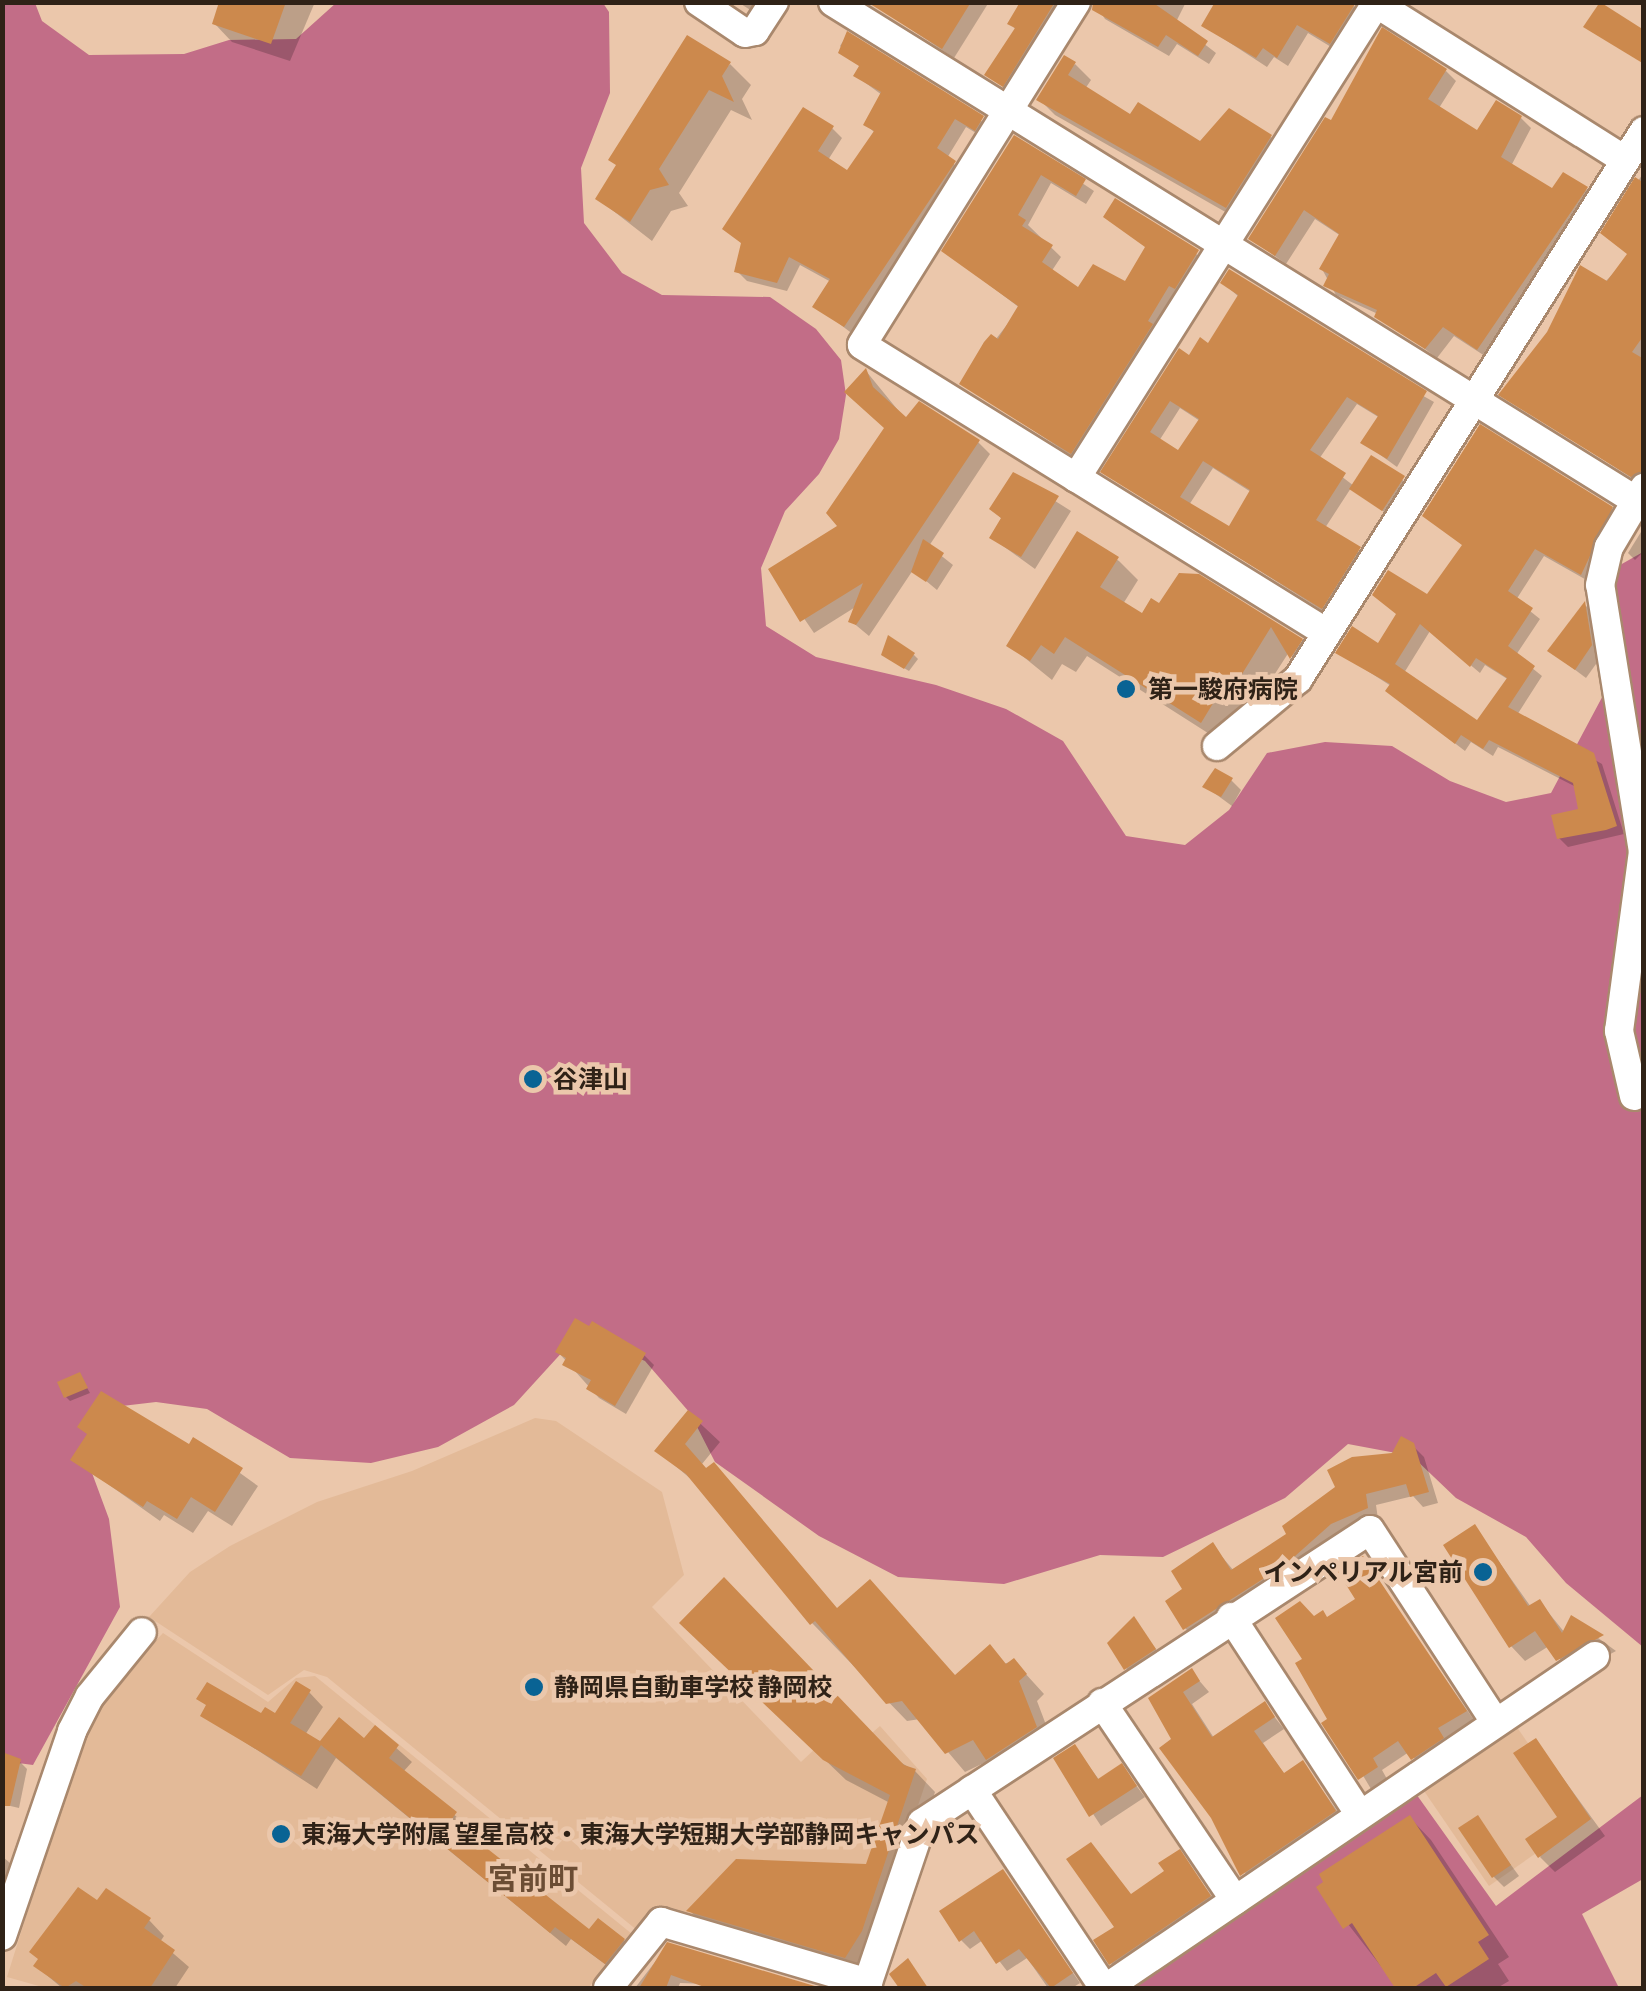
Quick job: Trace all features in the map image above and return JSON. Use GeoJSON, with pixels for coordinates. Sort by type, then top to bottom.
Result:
{"type":"FeatureCollection","features":[{"type":"Feature","properties":{"kind":"street"},"geometry":{"type":"LineString","coordinates":[[699,2],[745,33],[755,31],[774,2]]}},
{"type":"Feature","properties":{"kind":"street"},"geometry":{"type":"LineString","coordinates":[[834,2],[1475,398],[1640,494],[1609,547],[1600,585],[1643,852],[1620,1031],[1634,1096]]}},
{"type":"Feature","properties":{"kind":"street"},"geometry":{"type":"LineString","coordinates":[[1076,2],[862,346],[1327,633]]}},
{"type":"Feature","properties":{"kind":"street"},"geometry":{"type":"LineString","coordinates":[[1076,478],[1375,3],[1625,160]]}},
{"type":"Feature","properties":{"kind":"street"},"geometry":{"type":"LineString","coordinates":[[1217,746],[1298,679],[1644,131]]}},
{"type":"Feature","properties":{"kind":"street"},"geometry":{"type":"LineString","coordinates":[[608,1988],[661,1922],[867,1986],[922,1824],[1230,1617],[1370,1530],[1496,1723]]}},
{"type":"Feature","properties":{"kind":"street"},"geometry":{"type":"LineString","coordinates":[[1230,1617],[1360,1815]]}},
{"type":"Feature","properties":{"kind":"street"},"geometry":{"type":"LineString","coordinates":[[4,1924],[72,1732],[90,1696],[142,1632]]}},
{"type":"Feature","properties":{"kind":"street"},"geometry":{"type":"LineString","coordinates":[[972,1790],[1105,1988],[1595,1656]]}},
{"type":"Feature","properties":{"kind":"street"},"geometry":{"type":"LineString","coordinates":[[1102,1703],[1235,1900]]}},
{"type":"Feature","properties":{"kind":"shaded area"},"geometry":{"type":"Polygon","coordinates":[[[3,3],[35,3],[42,21],[89,55],[184,54],[229,40],[296,39],[336,3],[603,3],[609,12],[610,93],[581,168],[584,223],[622,273],[662,295],[770,297],[816,329],[841,360],[846,395],[839,439],[819,474],[785,511],[761,568],[766,626],[816,657],[936,685],[1006,709],[1063,741],[1126,836],[1185,845],[1229,810],[1267,753],[1325,742],[1392,746],[1450,781],[1506,802],[1551,793],[1607,688],[1613,569],[1643,552],[1643,1647],[1566,1583],[1526,1537],[1456,1498],[1412,1456],[1348,1444],[1285,1498],[1163,1557],[1100,1555],[1004,1584],[898,1577],[819,1536],[715,1462],[690,1413],[645,1361],[600,1341],[566,1348],[514,1405],[438,1447],[371,1463],[290,1458],[207,1409],[156,1402],[105,1408],[85,1454],[109,1519],[120,1607],[33,1765],[3,1761],[3,3]]]}},
{"type":"Feature","properties":{"kind":"shaded area","name":"静岡県自動車学校 静岡校"},"geometry":{"type":"Polygon","coordinates":[[[535,1418],[556,1421],[662,1492],[684,1575],[652,1607],[801,1762],[835,1730],[859,1744],[880,1726],[927,1779],[862,1971],[638,1931],[327,1677],[304,1670],[268,1695],[149,1617],[190,1572],[230,1546],[317,1502],[412,1471],[535,1418]]]}},
{"type":"Feature","properties":{"kind":"shaded area","name":"東海大学附属 望星高校・東海大学短期大学部静岡キャンパス"},"geometry":{"type":"Polygon","coordinates":[[[163,1633],[268,1702],[296,1678],[315,1676],[632,1934],[588,1988],[46,1988],[7,1977],[83,1735],[104,1695],[163,1633]]]}},
{"type":"Feature","properties":{"kind":"shaded area"},"geometry":{"type":"Polygon","coordinates":[[[1514,1723],[1582,1821],[1489,1886],[1422,1788],[1514,1723]]]}},
{"type":"Feature","properties":{"kind":"shaded area"},"geometry":{"type":"Polygon","coordinates":[[[1414,1791],[1496,1906],[1643,1795],[1643,1879],[1582,1914],[1619,1988],[1124,1988],[1414,1791]]]}},
{"type":"Feature","properties":{"kind":"building"},"geometry":{"type":"Polygon","coordinates":[[[219,2],[286,2],[271,44],[212,24],[219,2]]]}},
{"type":"Feature","properties":{"kind":"building"},"geometry":{"type":"Polygon","coordinates":[[[867,2],[971,2],[942,49],[867,2]]]}},
{"type":"Feature","properties":{"kind":"building"},"geometry":{"type":"Polygon","coordinates":[[[1020,2],[1055,2],[1003,87],[984,75],[1015,28],[1007,24],[1020,2]]]}},
{"type":"Feature","properties":{"kind":"building"},"geometry":{"type":"Polygon","coordinates":[[[1093,2],[1152,2],[1208,41],[1198,56],[1166,35],[1158,47],[1092,10],[1093,2]]]}},
{"type":"Feature","properties":{"kind":"building"},"geometry":{"type":"Polygon","coordinates":[[[1215,2],[1355,4],[1330,44],[1297,25],[1277,58],[1263,48],[1256,58],[1201,26],[1215,2]]]}},
{"type":"Feature","properties":{"kind":"building"},"geometry":{"type":"Polygon","coordinates":[[[1600,2],[1644,30],[1644,64],[1583,27],[1600,2]]]}},
{"type":"Feature","properties":{"kind":"building"},"geometry":{"type":"Polygon","coordinates":[[[1382,27],[1447,69],[1428,99],[1477,130],[1496,100],[1522,116],[1501,157],[1552,188],[1563,172],[1588,187],[1477,350],[1443,327],[1425,349],[1374,317],[1377,310],[1323,286],[1329,274],[1319,269],[1339,234],[1304,210],[1275,256],[1248,239],[1325,117],[1331,120],[1382,27]]]}},
{"type":"Feature","properties":{"kind":"building"},"geometry":{"type":"Polygon","coordinates":[[[847,31],[984,116],[975,131],[955,119],[937,148],[956,161],[844,327],[812,307],[830,279],[789,257],[777,283],[734,272],[741,243],[722,229],[803,107],[834,126],[818,151],[847,170],[874,131],[863,125],[881,92],[853,76],[859,66],[838,53],[847,31]]]}},
{"type":"Feature","properties":{"kind":"building"},"geometry":{"type":"Polygon","coordinates":[[[687,35],[731,62],[722,76],[734,102],[709,90],[659,169],[669,185],[650,190],[630,222],[595,199],[616,165],[608,160],[687,35]]]}},
{"type":"Feature","properties":{"kind":"building"},"geometry":{"type":"Polygon","coordinates":[[[1064,55],[1076,62],[1068,75],[1130,114],[1138,102],[1200,141],[1229,108],[1272,135],[1226,208],[1036,100],[1064,55]]]}},
{"type":"Feature","properties":{"kind":"building"},"geometry":{"type":"Polygon","coordinates":[[[1014,135],[1086,179],[1076,196],[1041,175],[1018,215],[1026,220],[1022,226],[1053,245],[1042,262],[1078,287],[1093,264],[1125,281],[1145,247],[1103,217],[1115,198],[1199,250],[1175,289],[1169,286],[1148,321],[1153,324],[1071,454],[959,384],[984,342],[991,334],[998,339],[1018,306],[941,251],[1014,135]]]}},
{"type":"Feature","properties":{"kind":"building"},"geometry":{"type":"Polygon","coordinates":[[[1635,177],[1644,183],[1644,335],[1632,352],[1644,359],[1644,471],[1631,477],[1498,395],[1547,332],[1580,265],[1607,281],[1627,254],[1600,233],[1635,177]]]}},
{"type":"Feature","properties":{"kind":"building"},"geometry":{"type":"Polygon","coordinates":[[[1229,269],[1427,391],[1387,459],[1360,443],[1378,416],[1347,397],[1310,450],[1346,473],[1316,520],[1361,547],[1322,609],[1100,472],[1179,348],[1189,355],[1200,337],[1208,343],[1238,295],[1220,283],[1229,269]],[[1170,401],[1150,432],[1178,450],[1199,419],[1170,401]],[[1203,461],[1180,497],[1229,526],[1250,490],[1203,461]]]}},
{"type":"Feature","properties":{"kind":"building"},"geometry":{"type":"Polygon","coordinates":[[[866,368],[873,387],[906,417],[919,401],[980,440],[856,625],[848,622],[863,583],[800,622],[768,569],[837,526],[826,513],[884,428],[844,392],[866,368]]]}},
{"type":"Feature","properties":{"kind":"building"},"geometry":{"type":"Polygon","coordinates":[[[1480,424],[1613,507],[1581,575],[1535,549],[1508,591],[1533,608],[1508,646],[1535,666],[1508,707],[1594,753],[1617,826],[1557,839],[1551,815],[1578,809],[1573,783],[1489,740],[1483,749],[1461,735],[1455,744],[1385,691],[1390,684],[1335,653],[1352,626],[1378,643],[1396,614],[1372,595],[1388,570],[1427,594],[1462,545],[1422,516],[1480,424]],[[1420,624],[1395,664],[1477,720],[1507,678],[1476,658],[1470,667],[1420,624]]]}},
{"type":"Feature","properties":{"kind":"building"},"geometry":{"type":"Polygon","coordinates":[[[1371,455],[1405,476],[1382,511],[1349,489],[1371,455]]]}},
{"type":"Feature","properties":{"kind":"building"},"geometry":{"type":"Polygon","coordinates":[[[1013,472],[1059,496],[1021,557],[989,538],[1001,518],[989,509],[1013,472]]]}},
{"type":"Feature","properties":{"kind":"building"},"geometry":{"type":"Polygon","coordinates":[[[1077,531],[1119,557],[1100,587],[1142,613],[1151,598],[1159,603],[1179,573],[1199,574],[1303,639],[1290,659],[1271,627],[1234,687],[1226,682],[1201,723],[1065,637],[1054,654],[1041,645],[1030,661],[1006,646],[1077,531]]]}},
{"type":"Feature","properties":{"kind":"building"},"geometry":{"type":"Polygon","coordinates":[[[923,539],[944,553],[926,582],[911,572],[923,539]]]}},
{"type":"Feature","properties":{"kind":"building"},"geometry":{"type":"Polygon","coordinates":[[[1585,601],[1592,645],[1575,670],[1547,651],[1585,601]]]}},
{"type":"Feature","properties":{"kind":"building"},"geometry":{"type":"Polygon","coordinates":[[[888,635],[915,653],[904,669],[881,655],[888,635]]]}},
{"type":"Feature","properties":{"kind":"building"},"geometry":{"type":"Polygon","coordinates":[[[1215,768],[1233,778],[1221,797],[1202,787],[1215,768]]]}},
{"type":"Feature","properties":{"kind":"building"},"geometry":{"type":"Polygon","coordinates":[[[575,1318],[589,1326],[592,1321],[646,1353],[615,1406],[586,1389],[591,1380],[562,1365],[566,1358],[555,1352],[575,1318]]]}},
{"type":"Feature","properties":{"kind":"building"},"geometry":{"type":"Polygon","coordinates":[[[80,1372],[88,1388],[64,1398],[57,1382],[80,1372]]]}},
{"type":"Feature","properties":{"kind":"building"},"geometry":{"type":"Polygon","coordinates":[[[101,1391],[189,1444],[193,1437],[243,1468],[215,1512],[191,1497],[177,1519],[147,1501],[143,1507],[70,1460],[87,1434],[77,1427],[101,1391]]]}},
{"type":"Feature","properties":{"kind":"building"},"geometry":{"type":"Polygon","coordinates":[[[688,1410],[703,1421],[685,1444],[706,1468],[714,1462],[837,1608],[870,1579],[955,1675],[990,1644],[1006,1664],[1014,1658],[1027,1674],[1019,1681],[1037,1727],[986,1760],[973,1740],[945,1754],[902,1701],[886,1704],[815,1621],[810,1625],[686,1474],[654,1451],[688,1410]]]}},
{"type":"Feature","properties":{"kind":"building"},"geometry":{"type":"Polygon","coordinates":[[[1401,1436],[1414,1443],[1429,1492],[1410,1497],[1406,1484],[1366,1494],[1368,1508],[1331,1524],[1285,1565],[1183,1630],[1165,1601],[1182,1589],[1171,1571],[1213,1542],[1231,1570],[1286,1534],[1282,1526],[1335,1487],[1327,1470],[1352,1457],[1392,1453],[1401,1436]]]}},
{"type":"Feature","properties":{"kind":"building","name":"インペリアル宮前"},"geometry":{"type":"Polygon","coordinates":[[[1475,1524],[1528,1606],[1540,1599],[1562,1633],[1571,1615],[1604,1635],[1556,1661],[1535,1631],[1509,1648],[1443,1545],[1475,1524]]]}},
{"type":"Feature","properties":{"kind":"building"},"geometry":{"type":"Polygon","coordinates":[[[1363,1556],[1467,1711],[1438,1728],[1444,1738],[1411,1760],[1398,1741],[1373,1758],[1378,1767],[1358,1780],[1321,1723],[1327,1719],[1295,1663],[1302,1659],[1275,1618],[1300,1601],[1314,1616],[1323,1610],[1327,1617],[1355,1599],[1338,1572],[1363,1556]]]}},
{"type":"Feature","properties":{"kind":"building"},"geometry":{"type":"Polygon","coordinates":[[[724,1577],[904,1765],[916,1769],[862,1931],[845,1958],[686,1911],[736,1859],[866,1864],[890,1795],[823,1760],[679,1623],[724,1577]]]}},
{"type":"Feature","properties":{"kind":"building"},"geometry":{"type":"Polygon","coordinates":[[[1134,1616],[1156,1649],[1124,1670],[1107,1643],[1134,1616]]]}},
{"type":"Feature","properties":{"kind":"building"},"geometry":{"type":"Polygon","coordinates":[[[1192,1668],[1200,1681],[1183,1692],[1212,1737],[1265,1701],[1275,1717],[1254,1731],[1284,1773],[1303,1760],[1336,1811],[1240,1876],[1211,1818],[1159,1748],[1171,1739],[1148,1698],[1192,1668]]]}},
{"type":"Feature","properties":{"kind":"building"},"geometry":{"type":"Polygon","coordinates":[[[296,1681],[311,1690],[290,1723],[320,1741],[339,1717],[364,1738],[375,1725],[399,1745],[389,1758],[457,1812],[451,1820],[589,1929],[598,1918],[625,1939],[605,1964],[555,1927],[550,1933],[321,1745],[301,1776],[200,1716],[206,1705],[196,1699],[207,1682],[261,1713],[265,1707],[275,1713],[296,1681]]]}},
{"type":"Feature","properties":{"kind":"building"},"geometry":{"type":"Polygon","coordinates":[[[1536,1738],[1591,1819],[1538,1858],[1525,1839],[1557,1817],[1513,1753],[1536,1738]]]}},
{"type":"Feature","properties":{"kind":"building"},"geometry":{"type":"Polygon","coordinates":[[[1075,1744],[1098,1779],[1122,1763],[1137,1786],[1089,1817],[1053,1758],[1075,1744]]]}},
{"type":"Feature","properties":{"kind":"building"},"geometry":{"type":"Polygon","coordinates":[[[2,1752],[21,1759],[10,1806],[2,1806],[2,1752]]]}},
{"type":"Feature","properties":{"kind":"building"},"geometry":{"type":"Polygon","coordinates":[[[1410,1815],[1489,1935],[1478,1942],[1489,1959],[1446,1987],[1436,1973],[1413,1988],[1395,1988],[1352,1923],[1343,1929],[1316,1887],[1323,1882],[1319,1874],[1410,1815]]]}},
{"type":"Feature","properties":{"kind":"building"},"geometry":{"type":"Polygon","coordinates":[[[1478,1815],[1511,1865],[1492,1878],[1458,1828],[1478,1815]]]}},
{"type":"Feature","properties":{"kind":"building"},"geometry":{"type":"Polygon","coordinates":[[[1091,1842],[1131,1894],[1164,1871],[1158,1863],[1180,1849],[1211,1896],[1109,1965],[1093,1940],[1114,1927],[1066,1859],[1091,1842]]]}},
{"type":"Feature","properties":{"kind":"building"},"geometry":{"type":"Polygon","coordinates":[[[1003,1869],[1073,1973],[1051,1988],[1019,1949],[996,1964],[974,1931],[959,1942],[939,1911],[1003,1869]]]}},
{"type":"Feature","properties":{"kind":"building"},"geometry":{"type":"Polygon","coordinates":[[[78,1887],[97,1900],[106,1888],[151,1918],[144,1928],[175,1950],[150,1988],[87,1988],[76,1981],[65,1988],[33,1966],[38,1959],[29,1952],[78,1887]]]}},
{"type":"Feature","properties":{"kind":"building"},"geometry":{"type":"Polygon","coordinates":[[[667,1942],[818,1988],[707,1988],[671,1975],[666,1988],[639,1988],[667,1942]]]}},
{"type":"Feature","properties":{"kind":"building"},"geometry":{"type":"Polygon","coordinates":[[[908,1958],[928,1988],[899,1988],[889,1974],[908,1958]]]}},
{"type":"Feature","properties":{"kind":"place","name":"第一駿府病院"},"geometry":{"type":"Point","coordinates":[1126,689]}},
{"type":"Feature","properties":{"kind":"place","name":"谷津山"},"geometry":{"type":"Point","coordinates":[533,1079]}},
{"type":"Feature","properties":{"kind":"place","name":"インペリアル宮前"},"geometry":{"type":"Point","coordinates":[1483,1572]}},
{"type":"Feature","properties":{"kind":"place","name":"静岡県自動車学校 静岡校"},"geometry":{"type":"Point","coordinates":[534,1687]}},
{"type":"Feature","properties":{"kind":"place","name":"東海大学附属 望星高校・東海大学短期大学部静岡キャンパス"},"geometry":{"type":"Point","coordinates":[281,1834]}},
{"type":"Feature","properties":{"kind":"district","name":"宮前町"},"geometry":{"type":"Point","coordinates":[533,1878]}}]}
